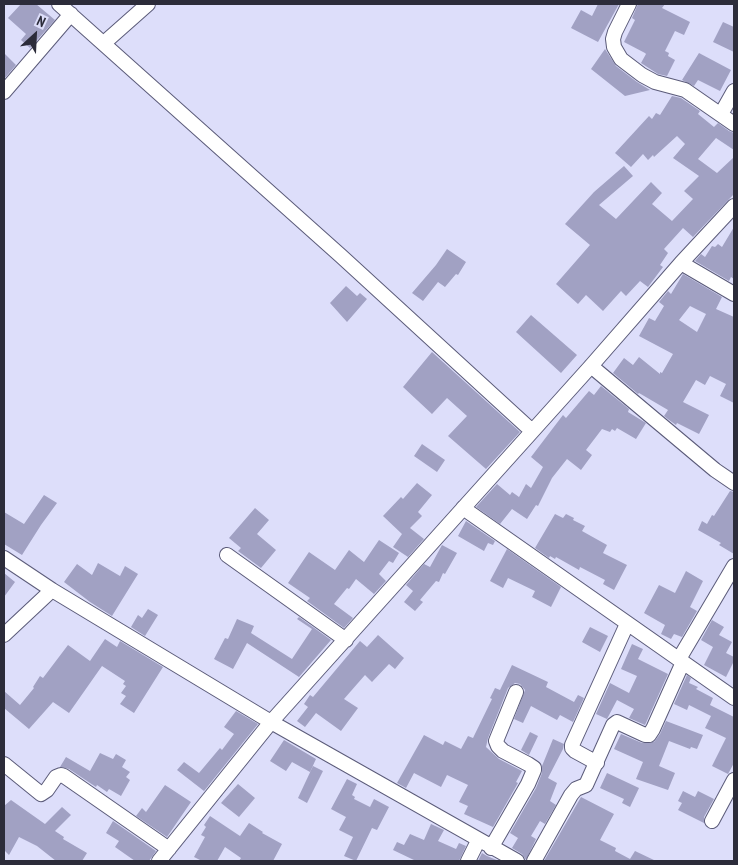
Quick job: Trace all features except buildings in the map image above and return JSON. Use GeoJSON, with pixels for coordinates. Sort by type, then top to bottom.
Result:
{"type":"FeatureCollection","features":[{"type":"Feature","properties":{"kind":"street"},"geometry":{"type":"LineString","coordinates":[[59,4],[341,256],[532,432]]}},
{"type":"Feature","properties":{"kind":"street"},"geometry":{"type":"LineString","coordinates":[[104,43],[148,4]]}},
{"type":"Feature","properties":{"kind":"street"},"geometry":{"type":"LineString","coordinates":[[628,4],[613,39],[614,47],[621,59],[642,75],[662,85],[685,90],[734,124]]}},
{"type":"Feature","properties":{"kind":"street"},"geometry":{"type":"LineString","coordinates":[[4,92],[71,14]]}},
{"type":"Feature","properties":{"kind":"street"},"geometry":{"type":"LineString","coordinates":[[721,114],[734,91]]}},
{"type":"Feature","properties":{"kind":"street"},"geometry":{"type":"LineString","coordinates":[[159,861],[272,722],[591,366],[680,263],[734,206]]}},
{"type":"Feature","properties":{"kind":"street"},"geometry":{"type":"LineString","coordinates":[[680,263],[734,294]]}},
{"type":"Feature","properties":{"kind":"street"},"geometry":{"type":"LineString","coordinates":[[591,366],[715,470],[734,483]]}},
{"type":"Feature","properties":{"kind":"street"},"geometry":{"type":"LineString","coordinates":[[463,508],[627,624],[733,694]]}},
{"type":"Feature","properties":{"kind":"street"},"geometry":{"type":"LineString","coordinates":[[227,555],[346,640]]}},
{"type":"Feature","properties":{"kind":"street"},"geometry":{"type":"LineString","coordinates":[[4,558],[52,590],[272,722],[478,841],[517,861]]}},
{"type":"Feature","properties":{"kind":"street"},"geometry":{"type":"LineString","coordinates":[[534,861],[571,795],[576,789],[586,785],[611,730],[617,722],[645,736],[649,735],[681,661],[734,566]]}},
{"type":"Feature","properties":{"kind":"street"},"geometry":{"type":"LineString","coordinates":[[4,635],[52,590]]}},
{"type":"Feature","properties":{"kind":"street"},"geometry":{"type":"LineString","coordinates":[[597,763],[575,751],[572,745],[627,624]]}},
{"type":"Feature","properties":{"kind":"street"},"geometry":{"type":"LineString","coordinates":[[491,848],[528,784],[534,770],[528,764],[503,751],[496,741],[516,692]]}},
{"type":"Feature","properties":{"kind":"street"},"geometry":{"type":"LineString","coordinates":[[4,764],[42,794],[48,790],[56,778],[60,775],[64,776],[169,849]]}},
{"type":"Feature","properties":{"kind":"street"},"geometry":{"type":"LineString","coordinates":[[712,821],[729,801],[734,780]]}},
{"type":"Feature","properties":{"kind":"street"},"geometry":{"type":"LineString","coordinates":[[468,861],[478,841]]}}]}
